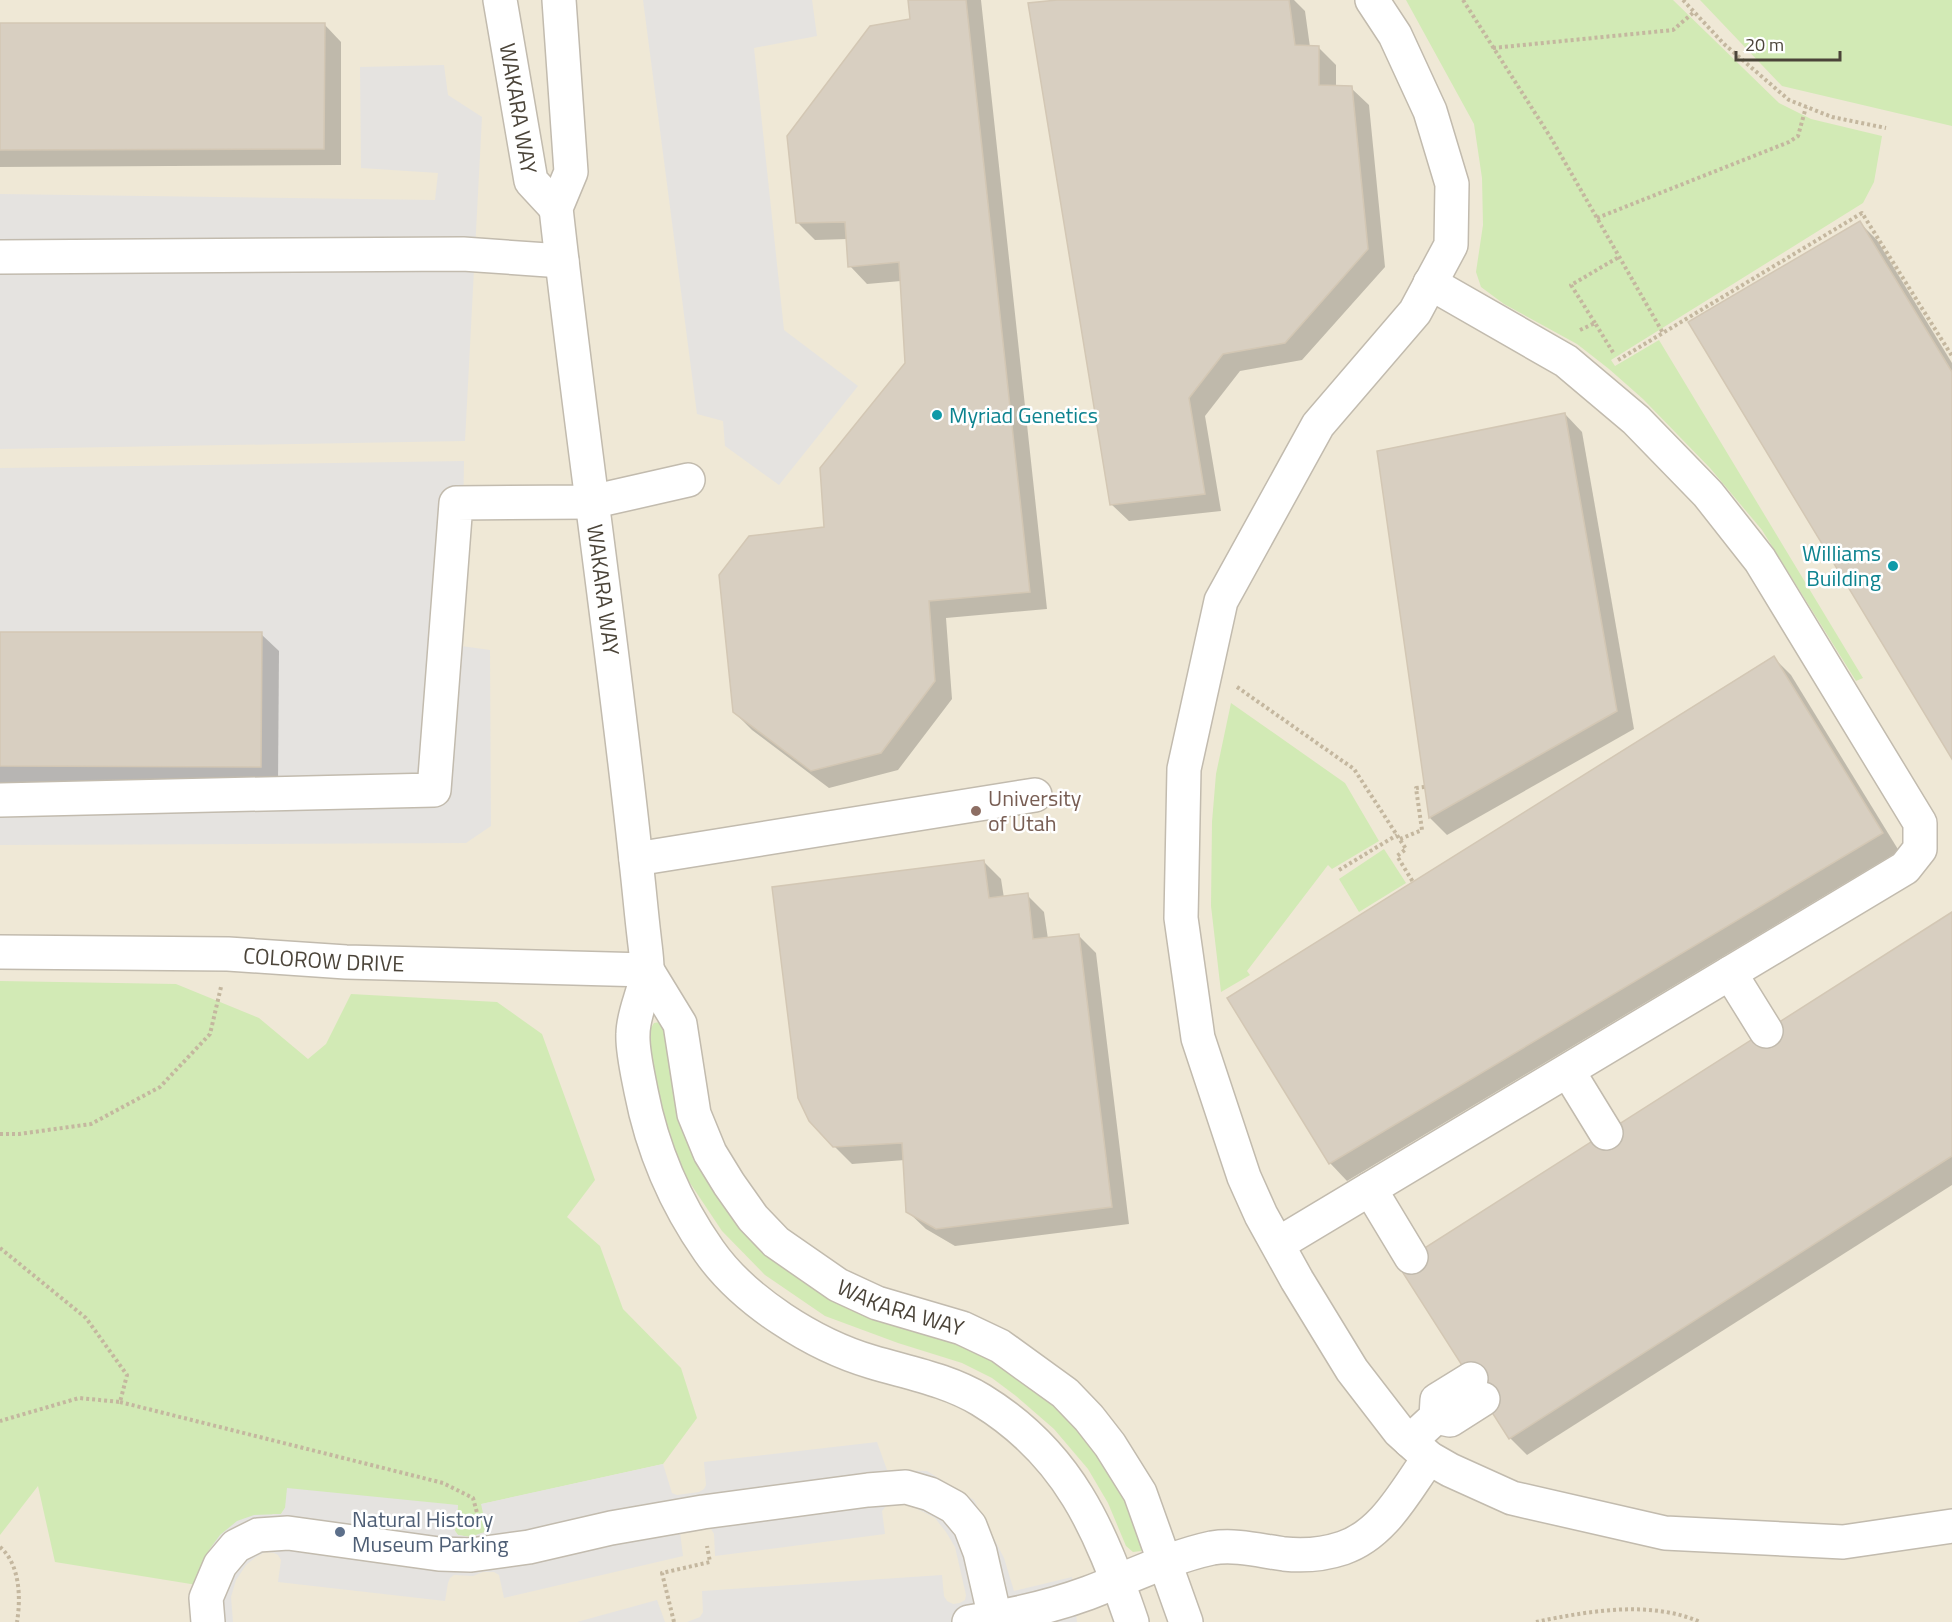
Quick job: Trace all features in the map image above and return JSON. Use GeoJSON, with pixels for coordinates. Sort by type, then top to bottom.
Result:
{"type":"FeatureCollection","features":[{"type":"Feature","properties":{"kind":"street","name":"WAKARA WAY"},"geometry":{"type":"LineString","coordinates":[[500,0],[531,181],[556,208]]}},
{"type":"Feature","properties":{"kind":"street","name":"WAKARA WAY"},"geometry":{"type":"LineString","coordinates":[[559,0],[571,172],[556,208],[636,859],[647,970],[632,1033],[641,1092],[652,1138],[689,1221],[711,1254],[736,1283],[810,1337],[845,1354],[874,1363],[910,1370],[979,1398],[1016,1424],[1039,1445],[1082,1501],[1118,1581],[1132,1622]]}},
{"type":"Feature","properties":{"kind":"street"},"geometry":{"type":"LineString","coordinates":[[1372,0],[1395,35],[1430,111],[1452,184],[1451,245],[1415,312],[1318,425],[1221,601],[1184,769],[1180,918],[1198,1038],[1244,1177],[1261,1215],[1297,1280],[1352,1370],[1399,1431],[1450,1470],[1512,1498],[1665,1533],[1843,1542],[1952,1526]]}},
{"type":"Feature","properties":{"kind":"street"},"geometry":{"type":"LineString","coordinates":[[0,257],[463,254],[562,261]]}},
{"type":"Feature","properties":{"kind":"street"},"geometry":{"type":"LineString","coordinates":[[1278,1244],[1905,868],[1920,849],[1920,823],[1760,560],[1708,494],[1636,420],[1566,361],[1430,283]]}},
{"type":"Feature","properties":{"kind":"street"},"geometry":{"type":"LineString","coordinates":[[0,800],[434,790],[456,503],[591,501],[687,480]]}},
{"type":"Feature","properties":{"kind":"street"},"geometry":{"type":"LineString","coordinates":[[636,859],[1035,795]]}},
{"type":"Feature","properties":{"kind":"street","name":"COLOROW DRIVE"},"geometry":{"type":"LineString","coordinates":[[0,952],[228,954],[346,962],[647,970]]}},
{"type":"Feature","properties":{"kind":"street","name":"WAKARA WAY"},"geometry":{"type":"LineString","coordinates":[[647,970],[680,1024],[694,1114],[711,1153],[753,1218],[776,1242],[838,1285],[877,1302],[962,1328],[1000,1346],[1065,1393],[1089,1418],[1124,1465],[1140,1493],[1186,1622]]}},
{"type":"Feature","properties":{"kind":"street"},"geometry":{"type":"LineString","coordinates":[[1730,973],[1766,1031]]}},
{"type":"Feature","properties":{"kind":"street"},"geometry":{"type":"LineString","coordinates":[[1568,1071],[1606,1133]]}},
{"type":"Feature","properties":{"kind":"street"},"geometry":{"type":"LineString","coordinates":[[1370,1189],[1411,1257]]}},
{"type":"Feature","properties":{"kind":"street"},"geometry":{"type":"LineString","coordinates":[[208,1622],[206,1598],[219,1565],[236,1546],[258,1535],[288,1533],[439,1554],[484,1553],[529,1547],[611,1528],[703,1512],[906,1487],[930,1494],[954,1507],[970,1526],[980,1552],[982,1620],[1084,1594],[1165,1563],[1214,1548],[1235,1547],[1287,1554],[1317,1554],[1343,1548],[1367,1535],[1385,1519],[1436,1417],[1450,1420],[1477,1389]]}},
{"type":"Feature","properties":{"kind":"path"},"geometry":{"type":"LineString","coordinates":[[1463,0],[1551,138],[1663,333]]}},
{"type":"Feature","properties":{"kind":"path"},"geometry":{"type":"LineString","coordinates":[[1683,0],[1724,44],[1789,100],[1832,117],[1886,128]]}},
{"type":"Feature","properties":{"kind":"path"},"geometry":{"type":"LineString","coordinates":[[1493,48],[1673,30],[1694,12]]}},
{"type":"Feature","properties":{"kind":"path"},"geometry":{"type":"LineString","coordinates":[[1597,218],[1789,142],[1798,136],[1806,107]]}},
{"type":"Feature","properties":{"kind":"path"},"geometry":{"type":"LineString","coordinates":[[1619,257],[1571,285],[1618,360],[1862,213],[1952,356]]}},
{"type":"Feature","properties":{"kind":"path"},"geometry":{"type":"LineString","coordinates":[[1571,334],[1595,323]]}},
{"type":"Feature","properties":{"kind":"path"},"geometry":{"type":"LineString","coordinates":[[1230,682],[1354,770],[1406,849],[1397,856],[1413,882]]}},
{"type":"Feature","properties":{"kind":"path"},"geometry":{"type":"LineString","coordinates":[[1339,870],[1398,837],[1422,830],[1416,788],[1424,787]]}},
{"type":"Feature","properties":{"kind":"path"},"geometry":{"type":"LineString","coordinates":[[0,1134],[19,1134],[91,1124],[160,1087],[210,1034],[228,954]]}},
{"type":"Feature","properties":{"kind":"path"},"geometry":{"type":"LineString","coordinates":[[0,1248],[86,1318],[127,1374],[120,1402]]}},
{"type":"Feature","properties":{"kind":"path"},"geometry":{"type":"LineString","coordinates":[[0,1421],[79,1398],[120,1402],[443,1483],[472,1498],[476,1504],[484,1553]]}},
{"type":"Feature","properties":{"kind":"path"},"geometry":{"type":"LineString","coordinates":[[674,1622],[662,1573],[710,1562],[707,1544]]}},
{"type":"Feature","properties":{"kind":"path"},"geometry":{"type":"LineString","coordinates":[[0,1547],[6,1553],[16,1577],[20,1601],[17,1622]]}},
{"type":"Feature","properties":{"kind":"path"},"geometry":{"type":"LineString","coordinates":[[1536,1622],[1570,1615],[1634,1610],[1680,1615],[1700,1622]]}},
{"type":"Feature","properties":{"kind":"shaded area","name":"University of Utah"},"geometry":{"type":"Polygon","coordinates":[[[0,0],[1952,0],[1952,1622],[0,1622],[0,0]]]}},
{"type":"Feature","properties":{"kind":"shaded area"},"geometry":{"type":"Polygon","coordinates":[[[643,0],[812,0],[817,36],[754,48],[784,330],[858,386],[779,485],[725,446],[723,421],[697,414],[643,0]]]}},
{"type":"Feature","properties":{"kind":"shaded area"},"geometry":{"type":"Polygon","coordinates":[[[444,65],[448,95],[482,117],[465,441],[0,449],[0,194],[435,200],[438,173],[361,168],[360,67],[444,65]]]}},
{"type":"Feature","properties":{"kind":"shaded area"},"geometry":{"type":"Polygon","coordinates":[[[464,461],[461,646],[490,650],[491,826],[466,843],[0,845],[0,468],[464,461]]]}},
{"type":"Feature","properties":{"kind":"shaded area","name":"Natural History Museum Parking"},"geometry":{"type":"Polygon","coordinates":[[[877,1442],[887,1470],[927,1471],[974,1500],[1004,1558],[1014,1591],[1072,1577],[1077,1622],[687,1622],[700,1617],[703,1612],[702,1591],[942,1575],[944,1596],[947,1601],[953,1604],[965,1600],[966,1595],[955,1547],[946,1532],[935,1518],[905,1503],[894,1502],[882,1511],[885,1534],[715,1556],[714,1534],[705,1526],[680,1532],[683,1556],[504,1598],[499,1575],[494,1572],[483,1572],[473,1576],[454,1575],[448,1583],[445,1601],[278,1582],[281,1560],[274,1553],[265,1552],[246,1565],[236,1580],[231,1597],[233,1622],[193,1622],[203,1567],[209,1550],[220,1535],[237,1521],[254,1515],[281,1514],[285,1508],[287,1488],[458,1505],[455,1531],[458,1535],[470,1537],[485,1532],[481,1504],[663,1464],[672,1493],[677,1495],[699,1492],[706,1485],[704,1462],[877,1442]]]}},
{"type":"Feature","properties":{"kind":"shaded area"},"geometry":{"type":"Polygon","coordinates":[[[657,1600],[665,1622],[577,1622],[657,1600]]]}},
{"type":"Feature","properties":{"kind":"green space"},"geometry":{"type":"Polygon","coordinates":[[[1406,0],[1673,0],[1779,103],[1811,119],[1882,136],[1874,182],[1863,203],[1611,360],[1615,366],[1659,340],[1863,678],[1856,681],[1762,530],[1710,468],[1643,399],[1577,344],[1504,304],[1481,287],[1476,272],[1483,225],[1482,178],[1474,124],[1406,0]]]}},
{"type":"Feature","properties":{"kind":"green space"},"geometry":{"type":"Polygon","coordinates":[[[1700,0],[1952,0],[1952,126],[1782,86],[1700,0]]]}},
{"type":"Feature","properties":{"kind":"green space"},"geometry":{"type":"Polygon","coordinates":[[[1231,703],[1345,783],[1379,841],[1332,869],[1328,865],[1247,971],[1250,975],[1221,992],[1211,906],[1212,822],[1216,774],[1231,703]]]}},
{"type":"Feature","properties":{"kind":"green space"},"geometry":{"type":"Polygon","coordinates":[[[1384,849],[1406,883],[1359,912],[1339,879],[1384,849]]]}},
{"type":"Feature","properties":{"kind":"green space"},"geometry":{"type":"Polygon","coordinates":[[[0,981],[176,984],[259,1018],[308,1059],[326,1044],[351,994],[497,1002],[542,1034],[595,1180],[567,1217],[600,1246],[623,1309],[681,1368],[697,1418],[663,1464],[482,1504],[485,1532],[470,1537],[458,1535],[455,1531],[458,1505],[285,1508],[281,1514],[273,1514],[197,1585],[55,1562],[38,1486],[0,1535],[0,981]]]}},
{"type":"Feature","properties":{"kind":"green space"},"geometry":{"type":"Polygon","coordinates":[[[660,1022],[666,1025],[746,1222],[1045,1390],[1112,1468],[1145,1547],[1141,1551],[1133,1552],[1126,1546],[1108,1503],[1088,1469],[1054,1429],[1016,1396],[992,1378],[962,1363],[898,1343],[825,1316],[765,1275],[722,1231],[678,1165],[661,1116],[647,1034],[654,1023],[660,1022]]]}},
{"type":"Feature","properties":{"kind":"building","name":"Myriad Genetics"},"geometry":{"type":"Polygon","coordinates":[[[908,0],[966,0],[1030,592],[929,601],[935,681],[881,753],[811,771],[733,712],[719,575],[749,536],[824,527],[820,468],[905,363],[899,262],[848,267],[845,222],[796,223],[787,136],[870,26],[910,19],[908,0]]]}},
{"type":"Feature","properties":{"kind":"building"},"geometry":{"type":"Polygon","coordinates":[[[1057,0],[1289,0],[1295,45],[1319,46],[1319,85],[1352,86],[1368,249],[1285,343],[1223,354],[1189,398],[1205,494],[1110,505],[1028,3],[1057,0]]]}},
{"type":"Feature","properties":{"kind":"building"},"geometry":{"type":"Polygon","coordinates":[[[0,23],[325,23],[324,149],[0,150],[0,23]]]}},
{"type":"Feature","properties":{"kind":"building","name":"Williams Building"},"geometry":{"type":"Polygon","coordinates":[[[1860,221],[1952,372],[1952,759],[1688,322],[1860,221]]]}},
{"type":"Feature","properties":{"kind":"building"},"geometry":{"type":"Polygon","coordinates":[[[1565,413],[1617,711],[1429,818],[1377,451],[1565,413]]]}},
{"type":"Feature","properties":{"kind":"building"},"geometry":{"type":"Polygon","coordinates":[[[0,632],[262,632],[261,767],[0,766],[0,632]]]}},
{"type":"Feature","properties":{"kind":"building"},"geometry":{"type":"Polygon","coordinates":[[[1774,656],[1883,833],[1329,1164],[1227,998],[1774,656]]]}},
{"type":"Feature","properties":{"kind":"building"},"geometry":{"type":"Polygon","coordinates":[[[984,860],[989,898],[1028,893],[1033,939],[1079,934],[1112,1207],[936,1229],[906,1212],[902,1143],[833,1147],[809,1121],[798,1098],[772,887],[984,860]]]}},
{"type":"Feature","properties":{"kind":"building"},"geometry":{"type":"Polygon","coordinates":[[[1952,912],[1952,1156],[1509,1439],[1398,1265],[1952,912]]]}},
{"type":"Feature","properties":{"kind":"place","name":"Myriad Genetics"},"geometry":{"type":"Point","coordinates":[937,415]}},
{"type":"Feature","properties":{"kind":"place","name":"Williams Building"},"geometry":{"type":"Point","coordinates":[1893,566]}},
{"type":"Feature","properties":{"kind":"place","name":"University of Utah"},"geometry":{"type":"Point","coordinates":[976,811]}},
{"type":"Feature","properties":{"kind":"place","name":"Natural History Museum Parking"},"geometry":{"type":"Point","coordinates":[340,1532]}}]}
